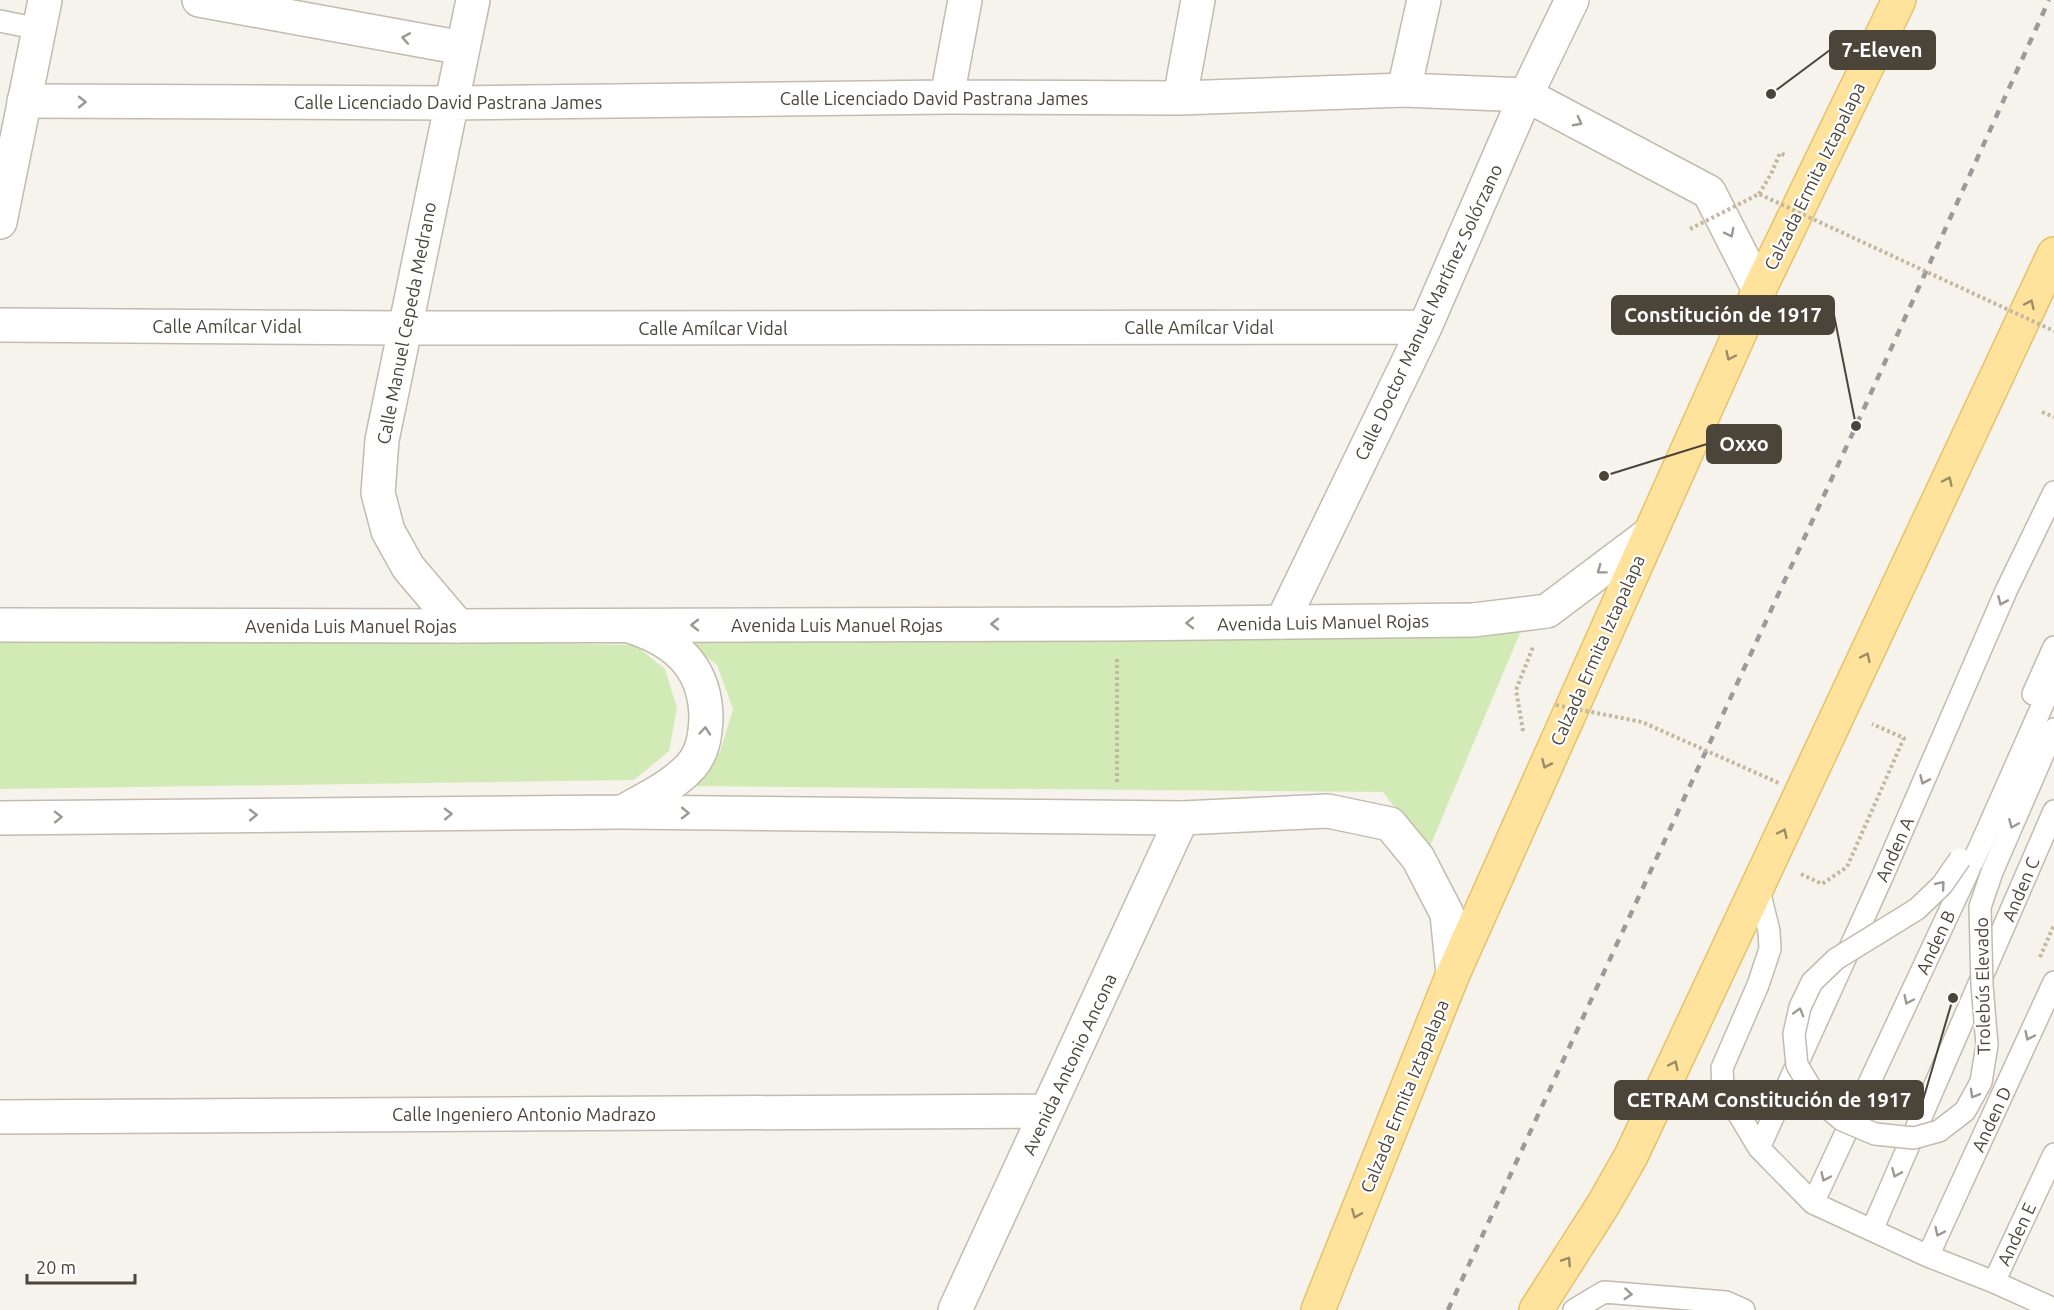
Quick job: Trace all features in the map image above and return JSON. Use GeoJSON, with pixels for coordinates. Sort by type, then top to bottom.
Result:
{"type":"FeatureCollection","features":[{"type":"Feature","properties":{"kind":"main road","name":"Calzada Ermita Iztapalapa"},"geometry":{"type":"LineString","coordinates":[[1318,1310],[1453,974],[1648,535],[1760,290],[1899,0]]}},
{"type":"Feature","properties":{"kind":"main road"},"geometry":{"type":"LineString","coordinates":[[1536,1310],[1603,1205],[1631,1156],[2054,254]]}},
{"type":"Feature","properties":{"kind":"street"},"geometry":{"type":"LineString","coordinates":[[199,0],[463,48]]}},
{"type":"Feature","properties":{"kind":"street","name":"Calle Manuel Cepeda Medrano"},"geometry":{"type":"LineString","coordinates":[[458,626],[408,567],[388,531],[378,493],[381,440],[473,0]]}},
{"type":"Feature","properties":{"kind":"street"},"geometry":{"type":"LineString","coordinates":[[947,97],[965,0]]}},
{"type":"Feature","properties":{"kind":"street"},"geometry":{"type":"LineString","coordinates":[[1180,98],[1198,0]]}},
{"type":"Feature","properties":{"kind":"street"},"geometry":{"type":"LineString","coordinates":[[1404,90],[1424,0]]}},
{"type":"Feature","properties":{"kind":"street","name":"Calle Doctor Manuel Martínez Solórzano"},"geometry":{"type":"LineString","coordinates":[[1282,622],[1425,327],[1526,94],[1572,0]]}},
{"type":"Feature","properties":{"kind":"street"},"geometry":{"type":"LineString","coordinates":[[0,222],[15,111],[42,15]]}},
{"type":"Feature","properties":{"kind":"street","name":"Calle Licenciado David Pastrana James"},"geometry":{"type":"LineString","coordinates":[[15,111],[947,97],[1180,98],[1404,90],[1526,94],[1709,192],[1760,290]]}},
{"type":"Feature","properties":{"kind":"street","name":"Calle Amílcar Vidal"},"geometry":{"type":"LineString","coordinates":[[0,325],[404,328],[1425,327]]}},
{"type":"Feature","properties":{"kind":"street","name":"Avenida Luis Manuel Rojas"},"geometry":{"type":"LineString","coordinates":[[0,625],[1117,624],[1473,620],[1547,611],[1648,535]]}},
{"type":"Feature","properties":{"kind":"street"},"geometry":{"type":"LineString","coordinates":[[613,625],[635,628],[656,635],[684,657],[702,687],[706,709],[702,749],[692,764],[678,779],[622,812]]}},
{"type":"Feature","properties":{"kind":"street"},"geometry":{"type":"LineString","coordinates":[[0,818],[622,812],[1182,818],[1328,811],[1390,824],[1418,858],[1447,914],[1453,974]]}},
{"type":"Feature","properties":{"kind":"street","name":"Avenida Antonio Ancona"},"geometry":{"type":"LineString","coordinates":[[955,1310],[1182,818]]}},
{"type":"Feature","properties":{"kind":"street","name":"Calle Ingeniero Antonio Madrazo"},"geometry":{"type":"LineString","coordinates":[[0,1117],[1047,1111]]}},
{"type":"Feature","properties":{"kind":"lane"},"geometry":{"type":"LineString","coordinates":[[0,21],[42,15]]}},
{"type":"Feature","properties":{"kind":"lane","name":"Anden A"},"geometry":{"type":"LineString","coordinates":[[1759,1148],[1883,875],[2006,591],[2054,492]]}},
{"type":"Feature","properties":{"kind":"lane","name":"Trolebús Elevado"},"geometry":{"type":"LineString","coordinates":[[2054,647],[1960,859],[1942,885],[1917,909],[1836,959],[1812,982],[1800,1007],[1794,1034],[1797,1065],[1818,1100],[1842,1120],[1875,1134],[1914,1138],[1939,1131],[1965,1111],[1982,1082],[1987,1045],[1982,985],[1980,906],[1992,872],[2054,729]]}},
{"type":"Feature","properties":{"kind":"lane","name":"Anden B"},"geometry":{"type":"LineString","coordinates":[[1813,1203],[1981,844],[2054,679]]}},
{"type":"Feature","properties":{"kind":"lane","name":"Anden C"},"geometry":{"type":"LineString","coordinates":[[1872,1230],[2054,812]]}},
{"type":"Feature","properties":{"kind":"lane"},"geometry":{"type":"LineString","coordinates":[[1758,886],[1769,931],[1770,949],[1758,985],[1722,1068],[1723,1088],[1759,1148],[1813,1203],[1928,1256],[2054,1309]]}},
{"type":"Feature","properties":{"kind":"lane","name":"Anden D"},"geometry":{"type":"LineString","coordinates":[[1928,1256],[2054,982]]}},
{"type":"Feature","properties":{"kind":"lane","name":"Anden E"},"geometry":{"type":"LineString","coordinates":[[1994,1282],[2054,1154]]}},
{"type":"Feature","properties":{"kind":"lane"},"geometry":{"type":"LineString","coordinates":[[1574,1310],[1604,1292],[1726,1302],[1744,1310]]}},
{"type":"Feature","properties":{"kind":"path"},"geometry":{"type":"LineString","coordinates":[[1690,229],[1759,194],[1780,153]]}},
{"type":"Feature","properties":{"kind":"path"},"geometry":{"type":"LineString","coordinates":[[1759,194],[2054,331]]}},
{"type":"Feature","properties":{"kind":"path"},"geometry":{"type":"LineString","coordinates":[[2042,412],[2054,417]]}},
{"type":"Feature","properties":{"kind":"path"},"geometry":{"type":"LineString","coordinates":[[1117,624],[1118,817]]}},
{"type":"Feature","properties":{"kind":"path"},"geometry":{"type":"LineString","coordinates":[[1556,705],[1642,722],[1781,784]]}},
{"type":"Feature","properties":{"kind":"path"},"geometry":{"type":"LineString","coordinates":[[1822,884],[1847,867],[1904,738]]}},
{"type":"Feature","properties":{"kind":"green space"},"geometry":{"type":"Polygon","coordinates":[[[1523,626],[1428,851],[1383,792],[682,786],[720,752],[733,709],[717,665],[681,637],[1523,626]]]}},
{"type":"Feature","properties":{"kind":"green space"},"geometry":{"type":"Polygon","coordinates":[[[0,633],[635,645],[665,669],[677,708],[669,751],[634,780],[0,789],[0,633]]]}},
{"type":"Feature","properties":{"kind":"railway"},"geometry":{"type":"LineString","coordinates":[[1448,1310],[1856,426],[2049,0]]}},
{"type":"Feature","properties":{"kind":"place","name":"7-Eleven"},"geometry":{"type":"Point","coordinates":[1771,94]}},
{"type":"Feature","properties":{"kind":"place","name":"Constitución de 1917"},"geometry":{"type":"Point","coordinates":[1856,426]}},
{"type":"Feature","properties":{"kind":"place","name":"Oxxo"},"geometry":{"type":"Point","coordinates":[1604,476]}},
{"type":"Feature","properties":{"kind":"place","name":"CETRAM Constitución de 1917"},"geometry":{"type":"Point","coordinates":[1953,998]}}]}
